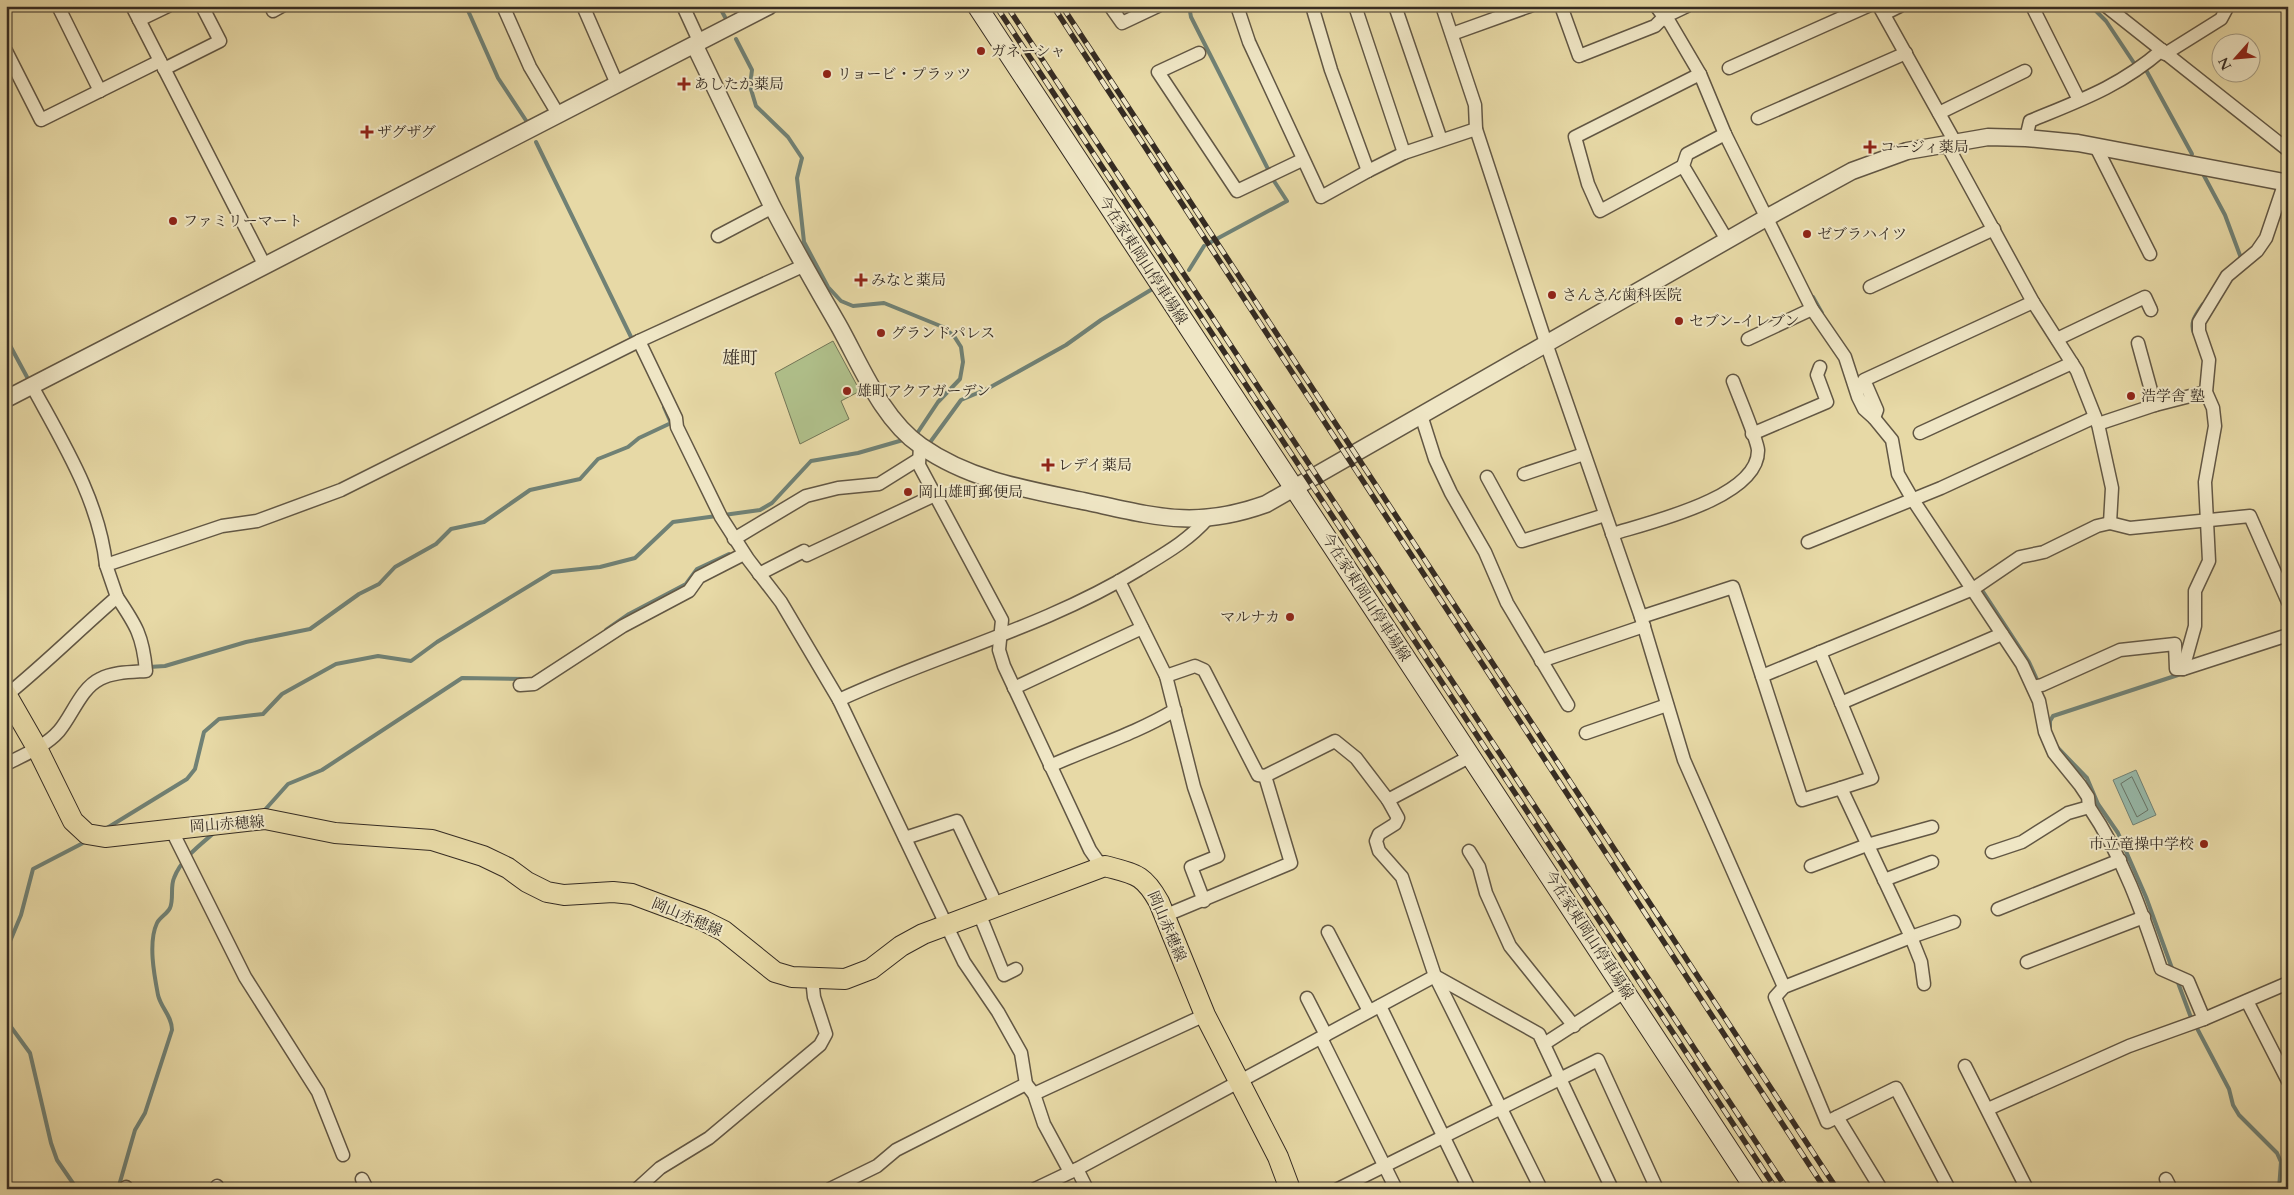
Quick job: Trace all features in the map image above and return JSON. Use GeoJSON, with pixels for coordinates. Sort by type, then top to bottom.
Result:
{"type":"FeatureCollection","features":[{"type":"Feature","properties":{"kind":"main road","name":"今在家東岡山停車場線"},"geometry":{"type":"LineString","coordinates":[[977,6],[1755,1189]]}},
{"type":"Feature","properties":{"kind":"main road","name":"岡山赤穂線"},"geometry":{"type":"LineString","coordinates":[[7,694],[74,821],[87,834],[105,837],[265,819],[335,834],[432,840],[483,856],[508,868],[527,882],[547,892],[564,895],[613,892],[632,894],[702,920],[724,932],[775,972],[792,977],[844,979],[871,969],[901,946],[947,925],[1105,866],[1132,872],[1149,884],[1205,1015],[1241,1081],[1278,1157],[1290,1189]]}},
{"type":"Feature","properties":{"kind":"street"},"geometry":{"type":"LineString","coordinates":[[58,6],[100,91]]}},
{"type":"Feature","properties":{"kind":"street"},"geometry":{"type":"LineString","coordinates":[[132,6],[265,266]]}},
{"type":"Feature","properties":{"kind":"street"},"geometry":{"type":"LineString","coordinates":[[139,20],[168,6]]}},
{"type":"Feature","properties":{"kind":"street"},"geometry":{"type":"LineString","coordinates":[[6,52],[41,120],[100,91],[220,41],[202,6]]}},
{"type":"Feature","properties":{"kind":"street"},"geometry":{"type":"LineString","coordinates":[[271,6],[273,11],[282,6]]}},
{"type":"Feature","properties":{"kind":"street"},"geometry":{"type":"LineString","coordinates":[[503,6],[530,67],[558,114]]}},
{"type":"Feature","properties":{"kind":"street"},"geometry":{"type":"LineString","coordinates":[[582,6],[617,84]]}},
{"type":"Feature","properties":{"kind":"street"},"geometry":{"type":"LineString","coordinates":[[683,6],[697,45],[773,207],[877,395],[920,452],[976,476],[1033,491],[1168,519],[1208,518],[1242,513],[1266,504],[1766,218],[1852,171],[1907,151],[1988,137],[2026,138],[2096,147],[2286,182],[2266,238],[2257,251],[2227,276],[2199,322],[2199,331],[2209,360],[2206,392],[2213,408],[2215,426],[2205,482],[2209,561],[2195,592],[2195,626],[2183,669]]}},
{"type":"Feature","properties":{"kind":"street"},"geometry":{"type":"LineString","coordinates":[[6,399],[558,114],[697,45],[769,6]]}},
{"type":"Feature","properties":{"kind":"street"},"geometry":{"type":"LineString","coordinates":[[1110,6],[1122,23],[1153,7]]}},
{"type":"Feature","properties":{"kind":"street"},"geometry":{"type":"LineString","coordinates":[[1237,6],[1249,42],[1302,160],[1321,197],[1404,153],[1476,129]]}},
{"type":"Feature","properties":{"kind":"street"},"geometry":{"type":"LineString","coordinates":[[1312,6],[1331,70],[1368,171]]}},
{"type":"Feature","properties":{"kind":"street"},"geometry":{"type":"LineString","coordinates":[[1354,6],[1404,153]]}},
{"type":"Feature","properties":{"kind":"street"},"geometry":{"type":"LineString","coordinates":[[1395,6],[1440,140]]}},
{"type":"Feature","properties":{"kind":"street"},"geometry":{"type":"LineString","coordinates":[[1442,6],[1475,105],[1476,129],[1546,343],[1642,622],[1684,760],[1784,987]]}},
{"type":"Feature","properties":{"kind":"street"},"geometry":{"type":"LineString","coordinates":[[1452,34],[1502,11],[1530,6]]}},
{"type":"Feature","properties":{"kind":"street"},"geometry":{"type":"LineString","coordinates":[[1561,6],[1579,56],[1655,26],[1665,13],[1687,6]]}},
{"type":"Feature","properties":{"kind":"street"},"geometry":{"type":"LineString","coordinates":[[1729,68],[1868,6]]}},
{"type":"Feature","properties":{"kind":"street"},"geometry":{"type":"LineString","coordinates":[[1900,6],[1881,10],[1939,113],[1951,142],[1994,229],[2033,302],[2072,363],[2097,420],[2112,488],[2110,523]]}},
{"type":"Feature","properties":{"kind":"street"},"geometry":{"type":"LineString","coordinates":[[2032,6],[2080,100]]}},
{"type":"Feature","properties":{"kind":"street"},"geometry":{"type":"LineString","coordinates":[[2106,6],[2288,150]]}},
{"type":"Feature","properties":{"kind":"street"},"geometry":{"type":"LineString","coordinates":[[2026,138],[2030,121],[2112,86],[2163,52],[2221,19],[2228,6]]}},
{"type":"Feature","properties":{"kind":"street"},"geometry":{"type":"LineString","coordinates":[[1665,13],[1700,74],[1725,134],[1812,309],[1845,357],[1858,398],[1875,416],[1892,440],[1898,474],[1976,587],[2002,634],[2037,686],[2054,753],[2088,797],[2089,808],[2110,839],[2144,917],[2161,969],[2188,981],[2197,1022]]}},
{"type":"Feature","properties":{"kind":"street"},"geometry":{"type":"LineString","coordinates":[[1199,53],[1158,72],[1237,191],[1302,160]]}},
{"type":"Feature","properties":{"kind":"street"},"geometry":{"type":"LineString","coordinates":[[1758,118],[1906,53]]}},
{"type":"Feature","properties":{"kind":"street"},"geometry":{"type":"LineString","coordinates":[[1939,113],[2025,71]]}},
{"type":"Feature","properties":{"kind":"street"},"geometry":{"type":"LineString","coordinates":[[1684,166],[1600,211],[1588,184],[1575,137],[1700,74]]}},
{"type":"Feature","properties":{"kind":"street"},"geometry":{"type":"LineString","coordinates":[[1725,134],[1687,154],[1684,166],[1727,240]]}},
{"type":"Feature","properties":{"kind":"street"},"geometry":{"type":"LineString","coordinates":[[2096,147],[2150,254]]}},
{"type":"Feature","properties":{"kind":"street"},"geometry":{"type":"LineString","coordinates":[[718,236],[773,207]]}},
{"type":"Feature","properties":{"kind":"street"},"geometry":{"type":"LineString","coordinates":[[1870,287],[1994,229]]}},
{"type":"Feature","properties":{"kind":"street"},"geometry":{"type":"LineString","coordinates":[[106,565],[222,526],[256,521],[341,490],[636,343],[805,265]]}},
{"type":"Feature","properties":{"kind":"street"},"geometry":{"type":"LineString","coordinates":[[2057,339],[2145,298],[2151,310]]}},
{"type":"Feature","properties":{"kind":"street"},"geometry":{"type":"LineString","coordinates":[[1875,416],[1864,380],[2033,302]]}},
{"type":"Feature","properties":{"kind":"street"},"geometry":{"type":"LineString","coordinates":[[1748,339],[1812,309]]}},
{"type":"Feature","properties":{"kind":"street"},"geometry":{"type":"LineString","coordinates":[[636,343],[676,418],[676,427],[720,516],[744,554],[781,602],[839,700],[964,962],[998,1012],[1021,1053],[1030,1089],[1044,1124],[1087,1189]]}},
{"type":"Feature","properties":{"kind":"street"},"geometry":{"type":"LineString","coordinates":[[2138,344],[2156,405]]}},
{"type":"Feature","properties":{"kind":"street"},"geometry":{"type":"LineString","coordinates":[[1920,433],[2072,363]]}},
{"type":"Feature","properties":{"kind":"street"},"geometry":{"type":"LineString","coordinates":[[1752,434],[1827,402],[1817,376],[1820,367]]}},
{"type":"Feature","properties":{"kind":"street"},"geometry":{"type":"LineString","coordinates":[[1612,534],[1699,507],[1721,497],[1742,480],[1754,464],[1758,450],[1733,381]]}},
{"type":"Feature","properties":{"kind":"street"},"geometry":{"type":"LineString","coordinates":[[6,764],[37,748],[58,732],[89,687],[100,679],[115,674],[146,671],[142,638],[133,620],[117,597],[106,565],[104,543],[96,515],[76,467],[32,386]]}},
{"type":"Feature","properties":{"kind":"street"},"geometry":{"type":"LineString","coordinates":[[1808,542],[1916,499],[2097,420],[2206,392]]}},
{"type":"Feature","properties":{"kind":"street"},"geometry":{"type":"LineString","coordinates":[[1421,415],[1435,459],[1451,493],[1485,552],[1507,603],[1568,705]]}},
{"type":"Feature","properties":{"kind":"street"},"geometry":{"type":"LineString","coordinates":[[920,452],[919,465],[1002,620],[999,650],[1014,688],[1090,850],[1097,860],[1105,866]]}},
{"type":"Feature","properties":{"kind":"street"},"geometry":{"type":"LineString","coordinates":[[734,539],[806,496],[838,488],[879,484],[920,452]]}},
{"type":"Feature","properties":{"kind":"street"},"geometry":{"type":"LineString","coordinates":[[1524,474],[1584,454]]}},
{"type":"Feature","properties":{"kind":"street"},"geometry":{"type":"LineString","coordinates":[[1487,477],[1522,541],[1605,515]]}},
{"type":"Feature","properties":{"kind":"street"},"geometry":{"type":"LineString","coordinates":[[760,574],[804,551],[807,555],[935,494]]}},
{"type":"Feature","properties":{"kind":"street"},"geometry":{"type":"LineString","coordinates":[[1762,676],[1976,587],[2020,557],[2044,552],[2096,526],[2110,523],[2130,528],[2250,516],[2288,602]]}},
{"type":"Feature","properties":{"kind":"street"},"geometry":{"type":"LineString","coordinates":[[839,700],[876,683],[1075,605],[1120,582],[1179,545],[1194,534],[1208,518]]}},
{"type":"Feature","properties":{"kind":"street"},"geometry":{"type":"LineString","coordinates":[[520,685],[534,684],[624,626],[689,591],[699,577],[744,554]]}},
{"type":"Feature","properties":{"kind":"street"},"geometry":{"type":"LineString","coordinates":[[1120,582],[1166,676],[1194,787],[1218,856],[1191,867],[1204,901]]}},
{"type":"Feature","properties":{"kind":"street"},"geometry":{"type":"LineString","coordinates":[[1541,661],[1732,587],[1802,800],[1872,778],[1820,652]]}},
{"type":"Feature","properties":{"kind":"street"},"geometry":{"type":"LineString","coordinates":[[7,694],[39,669],[65,642],[117,597]]}},
{"type":"Feature","properties":{"kind":"street"},"geometry":{"type":"LineString","coordinates":[[1014,688],[1142,628]]}},
{"type":"Feature","properties":{"kind":"street"},"geometry":{"type":"LineString","coordinates":[[1841,703],[2002,634]]}},
{"type":"Feature","properties":{"kind":"street"},"geometry":{"type":"LineString","coordinates":[[2037,686],[2120,650],[2175,644],[2176,669],[2183,669],[2288,635]]}},
{"type":"Feature","properties":{"kind":"street"},"geometry":{"type":"LineString","coordinates":[[1166,676],[1195,666],[1204,670],[1258,775],[1266,776],[1335,741],[1356,758],[1388,800],[1398,818],[1395,824],[1379,834],[1376,841],[1379,851],[1402,877],[1435,976],[1502,1107],[1541,1189]]}},
{"type":"Feature","properties":{"kind":"street"},"geometry":{"type":"LineString","coordinates":[[1586,733],[1667,705]]}},
{"type":"Feature","properties":{"kind":"street"},"geometry":{"type":"LineString","coordinates":[[1050,766],[1095,746],[1120,739],[1175,710]]}},
{"type":"Feature","properties":{"kind":"street"},"geometry":{"type":"LineString","coordinates":[[1388,800],[1471,756]]}},
{"type":"Feature","properties":{"kind":"street"},"geometry":{"type":"LineString","coordinates":[[1164,916],[1292,863],[1266,776]]}},
{"type":"Feature","properties":{"kind":"street"},"geometry":{"type":"LineString","coordinates":[[1841,788],[1921,962],[1924,984]]}},
{"type":"Feature","properties":{"kind":"street"},"geometry":{"type":"LineString","coordinates":[[1992,852],[2022,842],[2068,813],[2089,808]]}},
{"type":"Feature","properties":{"kind":"street"},"geometry":{"type":"LineString","coordinates":[[905,838],[957,821],[988,910],[1004,975],[1016,969]]}},
{"type":"Feature","properties":{"kind":"street"},"geometry":{"type":"LineString","coordinates":[[1811,866],[1867,844],[1932,827]]}},
{"type":"Feature","properties":{"kind":"street"},"geometry":{"type":"LineString","coordinates":[[171,829],[245,976],[318,1092],[343,1154]]}},
{"type":"Feature","properties":{"kind":"street"},"geometry":{"type":"LineString","coordinates":[[1469,851],[1479,867],[1486,893],[1510,946],[1574,1026]]}},
{"type":"Feature","properties":{"kind":"street"},"geometry":{"type":"LineString","coordinates":[[1998,909],[2120,860]]}},
{"type":"Feature","properties":{"kind":"street"},"geometry":{"type":"LineString","coordinates":[[1884,880],[1932,862]]}},
{"type":"Feature","properties":{"kind":"street"},"geometry":{"type":"LineString","coordinates":[[2027,962],[2144,917]]}},
{"type":"Feature","properties":{"kind":"street"},"geometry":{"type":"LineString","coordinates":[[1949,1189],[1896,1088],[1827,1122],[1775,997],[1784,987],[1910,937],[1954,922]]}},
{"type":"Feature","properties":{"kind":"street"},"geometry":{"type":"LineString","coordinates":[[1328,932],[1375,1009],[1444,1136],[1469,1189]]}},
{"type":"Feature","properties":{"kind":"street"},"geometry":{"type":"LineString","coordinates":[[1036,1189],[1074,1171],[1435,976]]}},
{"type":"Feature","properties":{"kind":"street"},"geometry":{"type":"LineString","coordinates":[[1435,976],[1539,1034],[1612,1189]]}},
{"type":"Feature","properties":{"kind":"street"},"geometry":{"type":"LineString","coordinates":[[637,1189],[660,1168],[709,1138],[820,1045],[826,1034],[814,997],[812,978]]}},
{"type":"Feature","properties":{"kind":"street"},"geometry":{"type":"LineString","coordinates":[[1988,1109],[2129,1046],[2197,1022],[2288,983]]}},
{"type":"Feature","properties":{"kind":"street"},"geometry":{"type":"LineString","coordinates":[[1544,1044],[1626,991]]}},
{"type":"Feature","properties":{"kind":"street"},"geometry":{"type":"LineString","coordinates":[[1307,998],[1323,1036],[1396,1189]]}},
{"type":"Feature","properties":{"kind":"street"},"geometry":{"type":"LineString","coordinates":[[2247,1000],[2288,1081]]}},
{"type":"Feature","properties":{"kind":"street"},"geometry":{"type":"LineString","coordinates":[[830,1189],[877,1166],[896,1150],[1030,1089],[1205,1015]]}},
{"type":"Feature","properties":{"kind":"street"},"geometry":{"type":"LineString","coordinates":[[1338,1189],[1598,1060],[1657,1189]]}},
{"type":"Feature","properties":{"kind":"street"},"geometry":{"type":"LineString","coordinates":[[1966,1066],[2026,1189]]}},
{"type":"Feature","properties":{"kind":"street"},"geometry":{"type":"LineString","coordinates":[[1837,1117],[1881,1189]]}},
{"type":"Feature","properties":{"kind":"green space","name":"雄町アクアガーデン"},"geometry":{"type":"Polygon","coordinates":[[[833,341],[860,391],[841,401],[849,419],[800,444],[775,373],[833,341]]]}},
{"type":"Feature","properties":{"kind":"water"},"geometry":{"type":"Polygon","coordinates":[[[2136,770],[2156,815],[2133,825],[2113,780],[2136,770]]]}},
{"type":"Feature","properties":{"kind":"waterway"},"geometry":{"type":"LineString","coordinates":[[466,6],[498,78],[527,122]]}},
{"type":"Feature","properties":{"kind":"waterway"},"geometry":{"type":"LineString","coordinates":[[719,6],[726,19]]}},
{"type":"Feature","properties":{"kind":"waterway"},"geometry":{"type":"LineString","coordinates":[[1189,6],[1191,17],[1274,181],[1287,201],[1211,242]]}},
{"type":"Feature","properties":{"kind":"waterway"},"geometry":{"type":"LineString","coordinates":[[2091,6],[2106,21],[2136,66]]}},
{"type":"Feature","properties":{"kind":"waterway"},"geometry":{"type":"LineString","coordinates":[[736,39],[752,70],[750,86],[756,106],[788,137],[802,158],[797,178],[804,242],[828,287],[841,301],[853,306],[884,303],[943,327],[954,336],[961,347],[963,362],[960,379],[938,402],[918,432]]}},
{"type":"Feature","properties":{"kind":"waterway"},"geometry":{"type":"LineString","coordinates":[[2146,70],[2192,154]]}},
{"type":"Feature","properties":{"kind":"waterway"},"geometry":{"type":"LineString","coordinates":[[536,142],[633,341]]}},
{"type":"Feature","properties":{"kind":"waterway"},"geometry":{"type":"LineString","coordinates":[[2284,173],[2288,161]]}},
{"type":"Feature","properties":{"kind":"waterway"},"geometry":{"type":"LineString","coordinates":[[2202,172],[2225,215],[2241,258]]}},
{"type":"Feature","properties":{"kind":"waterway"},"geometry":{"type":"LineString","coordinates":[[1189,270],[1204,246]]}},
{"type":"Feature","properties":{"kind":"waterway"},"geometry":{"type":"LineString","coordinates":[[931,441],[961,400],[987,389],[1066,345],[1101,320],[1154,288]]}},
{"type":"Feature","properties":{"kind":"waterway"},"geometry":{"type":"LineString","coordinates":[[1813,297],[1822,313]]}},
{"type":"Feature","properties":{"kind":"waterway"},"geometry":{"type":"LineString","coordinates":[[2194,333],[2193,321],[2203,304]]}},
{"type":"Feature","properties":{"kind":"waterway"},"geometry":{"type":"LineString","coordinates":[[6,338],[27,377]]}},
{"type":"Feature","properties":{"kind":"waterway"},"geometry":{"type":"LineString","coordinates":[[149,667],[165,666],[246,642],[310,629],[359,594],[379,584],[395,567],[436,544],[451,529],[484,522],[530,490],[580,479],[598,459],[628,447],[639,438],[671,423],[664,407]]}},
{"type":"Feature","properties":{"kind":"waterway"},"geometry":{"type":"LineString","coordinates":[[107,828],[187,779],[195,769],[204,732],[219,719],[263,714],[282,694],[336,664],[378,656],[411,661],[437,642],[552,572],[600,567],[635,558],[673,522],[760,510],[772,503],[811,461],[858,453],[903,440]]}},
{"type":"Feature","properties":{"kind":"waterway"},"geometry":{"type":"LineString","coordinates":[[606,630],[629,614],[686,584],[697,569],[729,554]]}},
{"type":"Feature","properties":{"kind":"waterway"},"geometry":{"type":"LineString","coordinates":[[1980,587],[2029,662],[2039,684]]}},
{"type":"Feature","properties":{"kind":"waterway"},"geometry":{"type":"LineString","coordinates":[[2050,730],[2050,721],[2053,716],[2181,674]]}},
{"type":"Feature","properties":{"kind":"waterway"},"geometry":{"type":"LineString","coordinates":[[263,812],[288,784],[322,770],[462,678],[524,679]]}},
{"type":"Feature","properties":{"kind":"waterway"},"geometry":{"type":"LineString","coordinates":[[2057,747],[2087,778],[2098,804],[2118,833],[2146,897],[2173,971]]}},
{"type":"Feature","properties":{"kind":"waterway"},"geometry":{"type":"LineString","coordinates":[[118,1189],[135,1130],[145,1113],[172,1030],[172,1025],[159,1000],[156,987],[152,949],[154,931],[158,921],[170,908],[173,882],[177,871],[192,853],[215,832]]}},
{"type":"Feature","properties":{"kind":"waterway"},"geometry":{"type":"LineString","coordinates":[[6,951],[21,915],[33,869],[85,842]]}},
{"type":"Feature","properties":{"kind":"waterway"},"geometry":{"type":"LineString","coordinates":[[2177,980],[2190,1015],[2229,1089],[2233,1105],[2239,1115],[2277,1153],[2281,1162],[2279,1189]]}},
{"type":"Feature","properties":{"kind":"waterway"},"geometry":{"type":"LineString","coordinates":[[6,982],[11,1027],[30,1053],[51,1143],[57,1160],[77,1189]]}},
{"type":"Feature","properties":{"kind":"railway"},"geometry":{"type":"LineString","coordinates":[[996,6],[1776,1189]]}},
{"type":"Feature","properties":{"kind":"railway"},"geometry":{"type":"LineString","coordinates":[[1007,6],[1787,1189]]}},
{"type":"Feature","properties":{"kind":"railway"},"geometry":{"type":"LineString","coordinates":[[1053,6],[1825,1189]]}},
{"type":"Feature","properties":{"kind":"railway"},"geometry":{"type":"LineString","coordinates":[[1062,6],[1837,1189]]}},
{"type":"Feature","properties":{"kind":"place","name":"ガネーシャ"},"geometry":{"type":"Point","coordinates":[981,51]}},
{"type":"Feature","properties":{"kind":"place","name":"リョービ・プラッツ"},"geometry":{"type":"Point","coordinates":[827,74]}},
{"type":"Feature","properties":{"kind":"place","name":"あしたか薬局"},"geometry":{"type":"Point","coordinates":[684,84]}},
{"type":"Feature","properties":{"kind":"place","name":"ザグザグ"},"geometry":{"type":"Point","coordinates":[367,132]}},
{"type":"Feature","properties":{"kind":"place","name":"コージィ薬局"},"geometry":{"type":"Point","coordinates":[1870,147]}},
{"type":"Feature","properties":{"kind":"place","name":"ファミリーマート"},"geometry":{"type":"Point","coordinates":[173,221]}},
{"type":"Feature","properties":{"kind":"place","name":"ゼブラハイツ"},"geometry":{"type":"Point","coordinates":[1807,234]}},
{"type":"Feature","properties":{"kind":"place","name":"みなと薬局"},"geometry":{"type":"Point","coordinates":[861,280]}},
{"type":"Feature","properties":{"kind":"place","name":"さんさん歯科医院"},"geometry":{"type":"Point","coordinates":[1552,295]}},
{"type":"Feature","properties":{"kind":"place","name":"セブン-イレブン"},"geometry":{"type":"Point","coordinates":[1679,321]}},
{"type":"Feature","properties":{"kind":"place","name":"グランドパレス"},"geometry":{"type":"Point","coordinates":[881,333]}},
{"type":"Feature","properties":{"kind":"place","name":"雄町アクアガーデン"},"geometry":{"type":"Point","coordinates":[847,391]}},
{"type":"Feature","properties":{"kind":"place","name":"浩学舎 塾"},"geometry":{"type":"Point","coordinates":[2131,396]}},
{"type":"Feature","properties":{"kind":"place","name":"レデイ薬局"},"geometry":{"type":"Point","coordinates":[1048,465]}},
{"type":"Feature","properties":{"kind":"place","name":"岡山雄町郵便局"},"geometry":{"type":"Point","coordinates":[908,492]}},
{"type":"Feature","properties":{"kind":"place","name":"マルナカ"},"geometry":{"type":"Point","coordinates":[1290,617]}},
{"type":"Feature","properties":{"kind":"place","name":"市立竜操中学校"},"geometry":{"type":"Point","coordinates":[2204,844]}},
{"type":"Feature","properties":{"kind":"district","name":"雄町"},"geometry":{"type":"Point","coordinates":[740,358]}}]}
